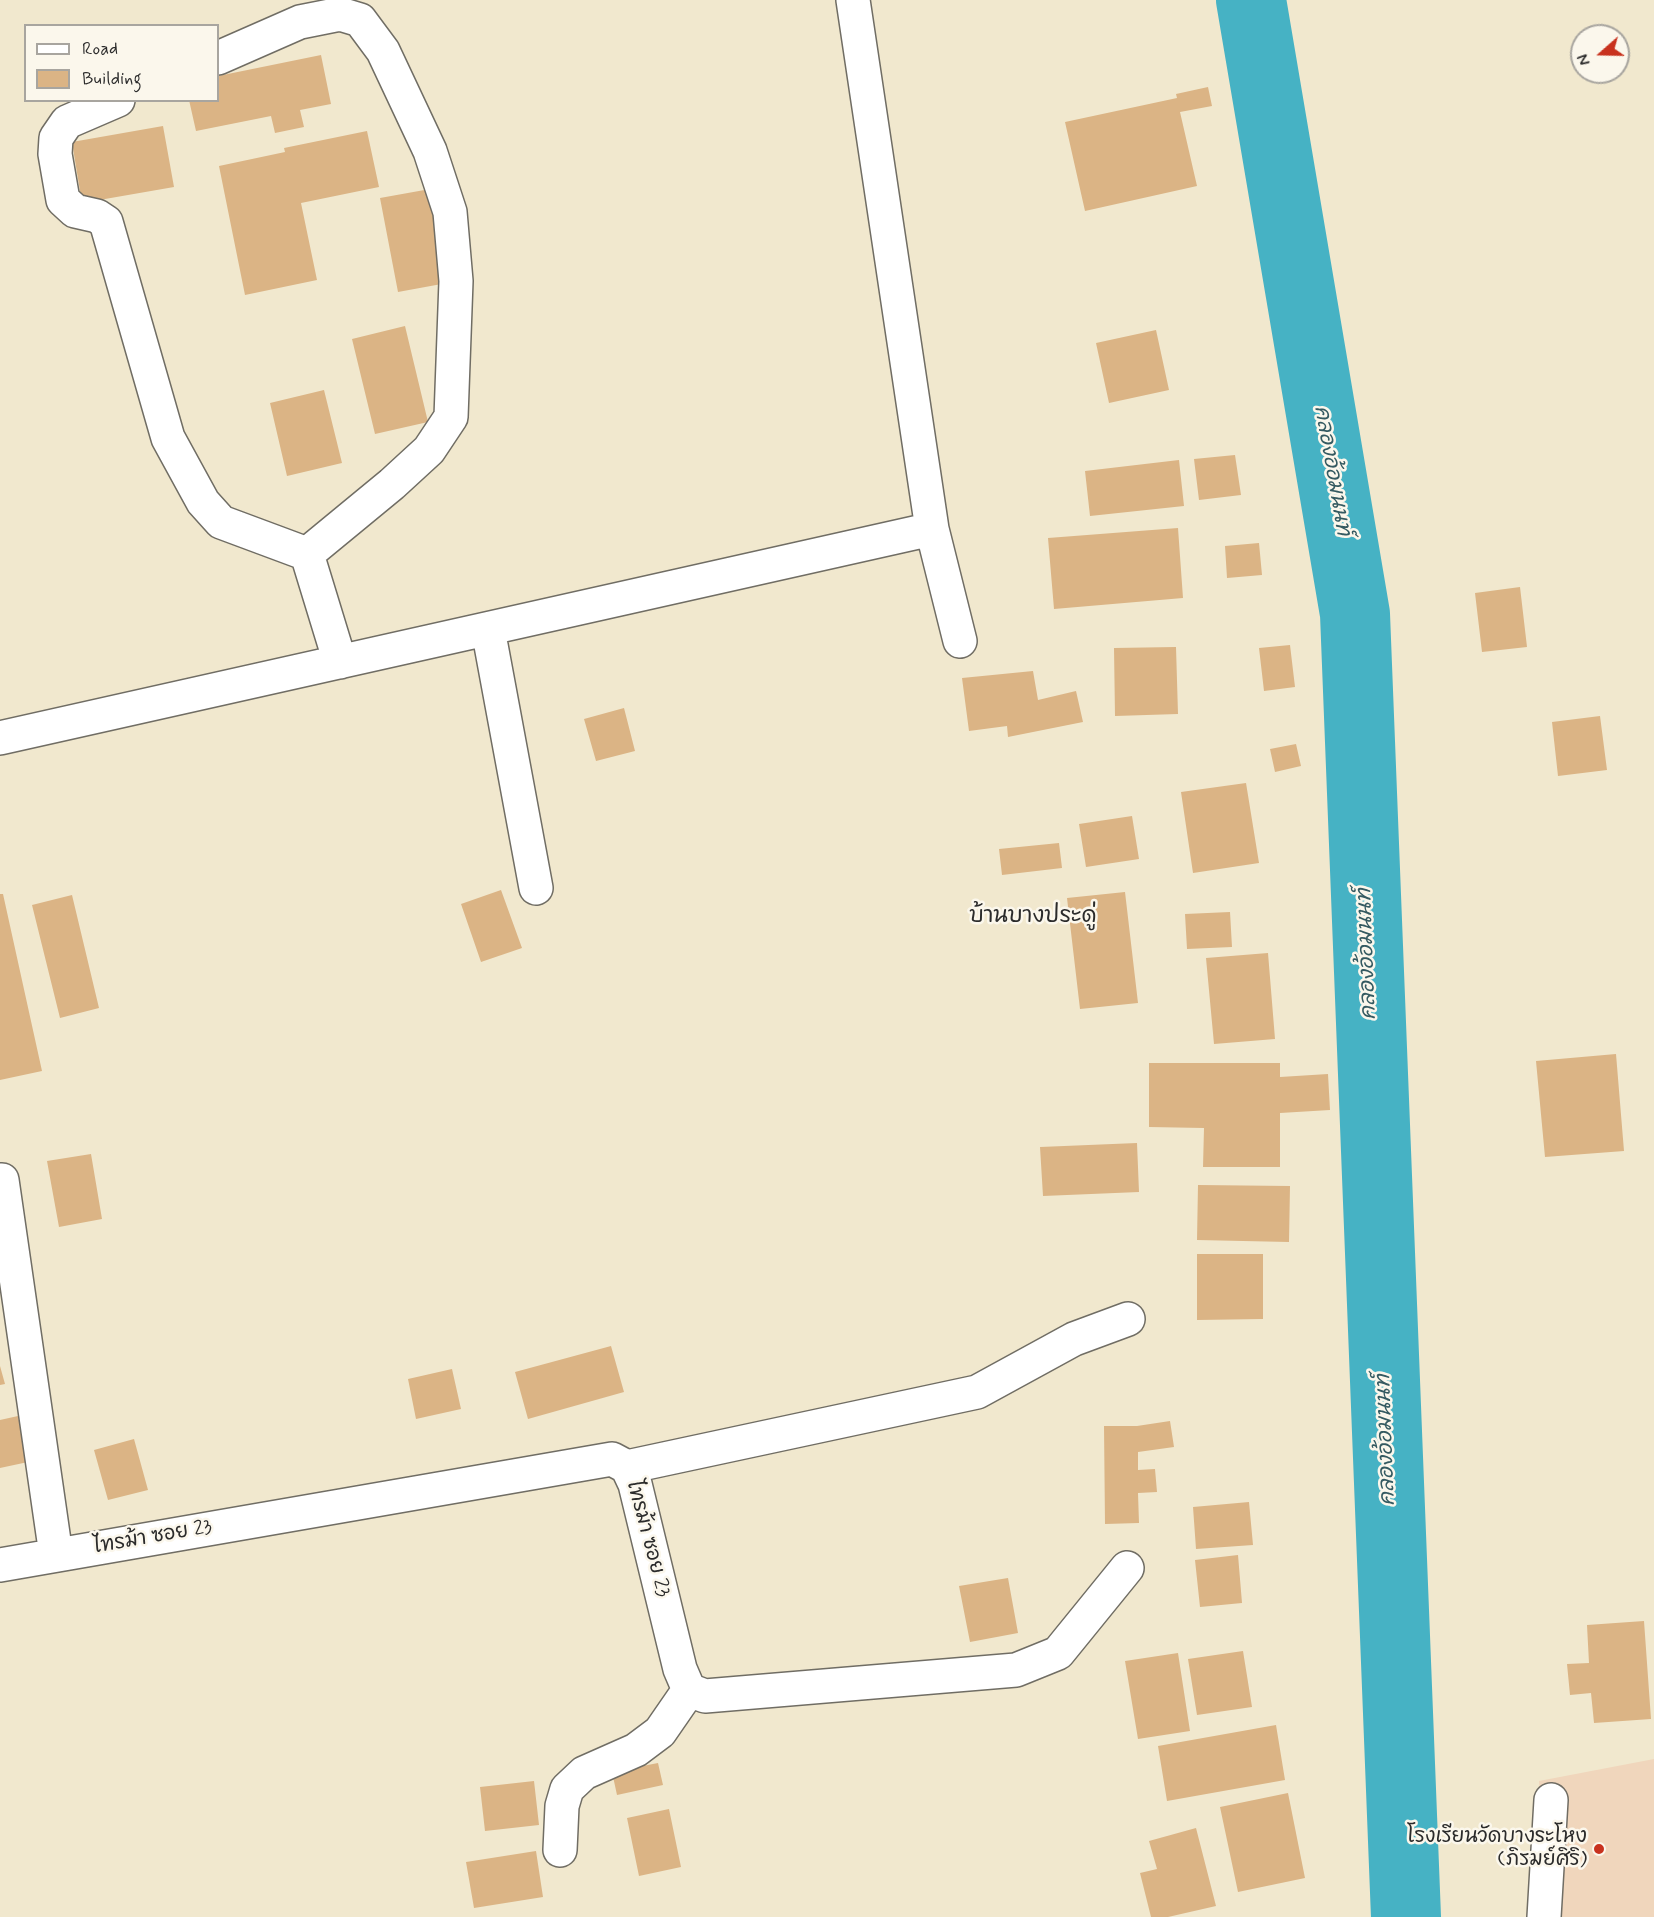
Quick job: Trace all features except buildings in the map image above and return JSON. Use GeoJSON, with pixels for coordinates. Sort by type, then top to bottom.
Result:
{"type":"FeatureCollection","features":[{"type":"Feature","properties":{"kind":"street"},"geometry":{"type":"LineString","coordinates":[[853,0],[932,529],[960,641]]}},
{"type":"Feature","properties":{"kind":"street"},"geometry":{"type":"LineString","coordinates":[[219,58],[300,22],[340,14],[360,21],[383,51],[429,152],[450,212],[456,281],[451,417],[429,450],[392,484],[307,554]]}},
{"type":"Feature","properties":{"kind":"street"},"geometry":{"type":"LineString","coordinates":[[113,102],[67,122],[56,138],[55,154],[63,200],[75,211],[97,216],[106,222],[168,438],[203,502],[221,522],[307,554]]}},
{"type":"Feature","properties":{"kind":"street"},"geometry":{"type":"LineString","coordinates":[[0,738],[932,529]]}},
{"type":"Feature","properties":{"kind":"street"},"geometry":{"type":"LineString","coordinates":[[307,554],[340,662]]}},
{"type":"Feature","properties":{"kind":"street"},"geometry":{"type":"LineString","coordinates":[[488,629],[536,888]]}},
{"type":"Feature","properties":{"kind":"street"},"geometry":{"type":"LineString","coordinates":[[2,1180],[56,1555]]}},
{"type":"Feature","properties":{"kind":"street"},"geometry":{"type":"LineString","coordinates":[[627,1467],[977,1392],[1074,1339],[1128,1319]]}},
{"type":"Feature","properties":{"kind":"street","name":"ไทรม้า ซอย 23"},"geometry":{"type":"LineString","coordinates":[[0,1565],[612,1458],[627,1467],[635,1484],[680,1669],[688,1690]]}},
{"type":"Feature","properties":{"kind":"street"},"geometry":{"type":"LineString","coordinates":[[560,1850],[562,1806],[567,1789],[584,1773],[636,1750],[660,1732],[688,1690],[705,1696],[1016,1670],[1058,1653],[1127,1568]]}},
{"type":"Feature","properties":{"kind":"street"},"geometry":{"type":"LineString","coordinates":[[1544,1917],[1551,1800]]}},
{"type":"Feature","properties":{"kind":"shaded area","name":"โรงเรียนวัดบางระโหง (ภิรมย์ศิริ)"},"geometry":{"type":"Polygon","coordinates":[[[1654,1759],[1654,1917],[1548,1917],[1539,1781],[1654,1759]]]}},
{"type":"Feature","properties":{"kind":"waterway","name":"คลองอ้อมนนท์"},"geometry":{"type":"LineString","coordinates":[[1251,0],[1355,614],[1406,1917]]}},
{"type":"Feature","properties":{"kind":"place","name":"โรงเรียนวัดบางระโหง (ภิรมย์ศิริ)"},"geometry":{"type":"Point","coordinates":[1599,1849]}},
{"type":"Feature","properties":{"kind":"district","name":"บ้านบางประดู่"},"geometry":{"type":"Point","coordinates":[1033,917]}}]}
